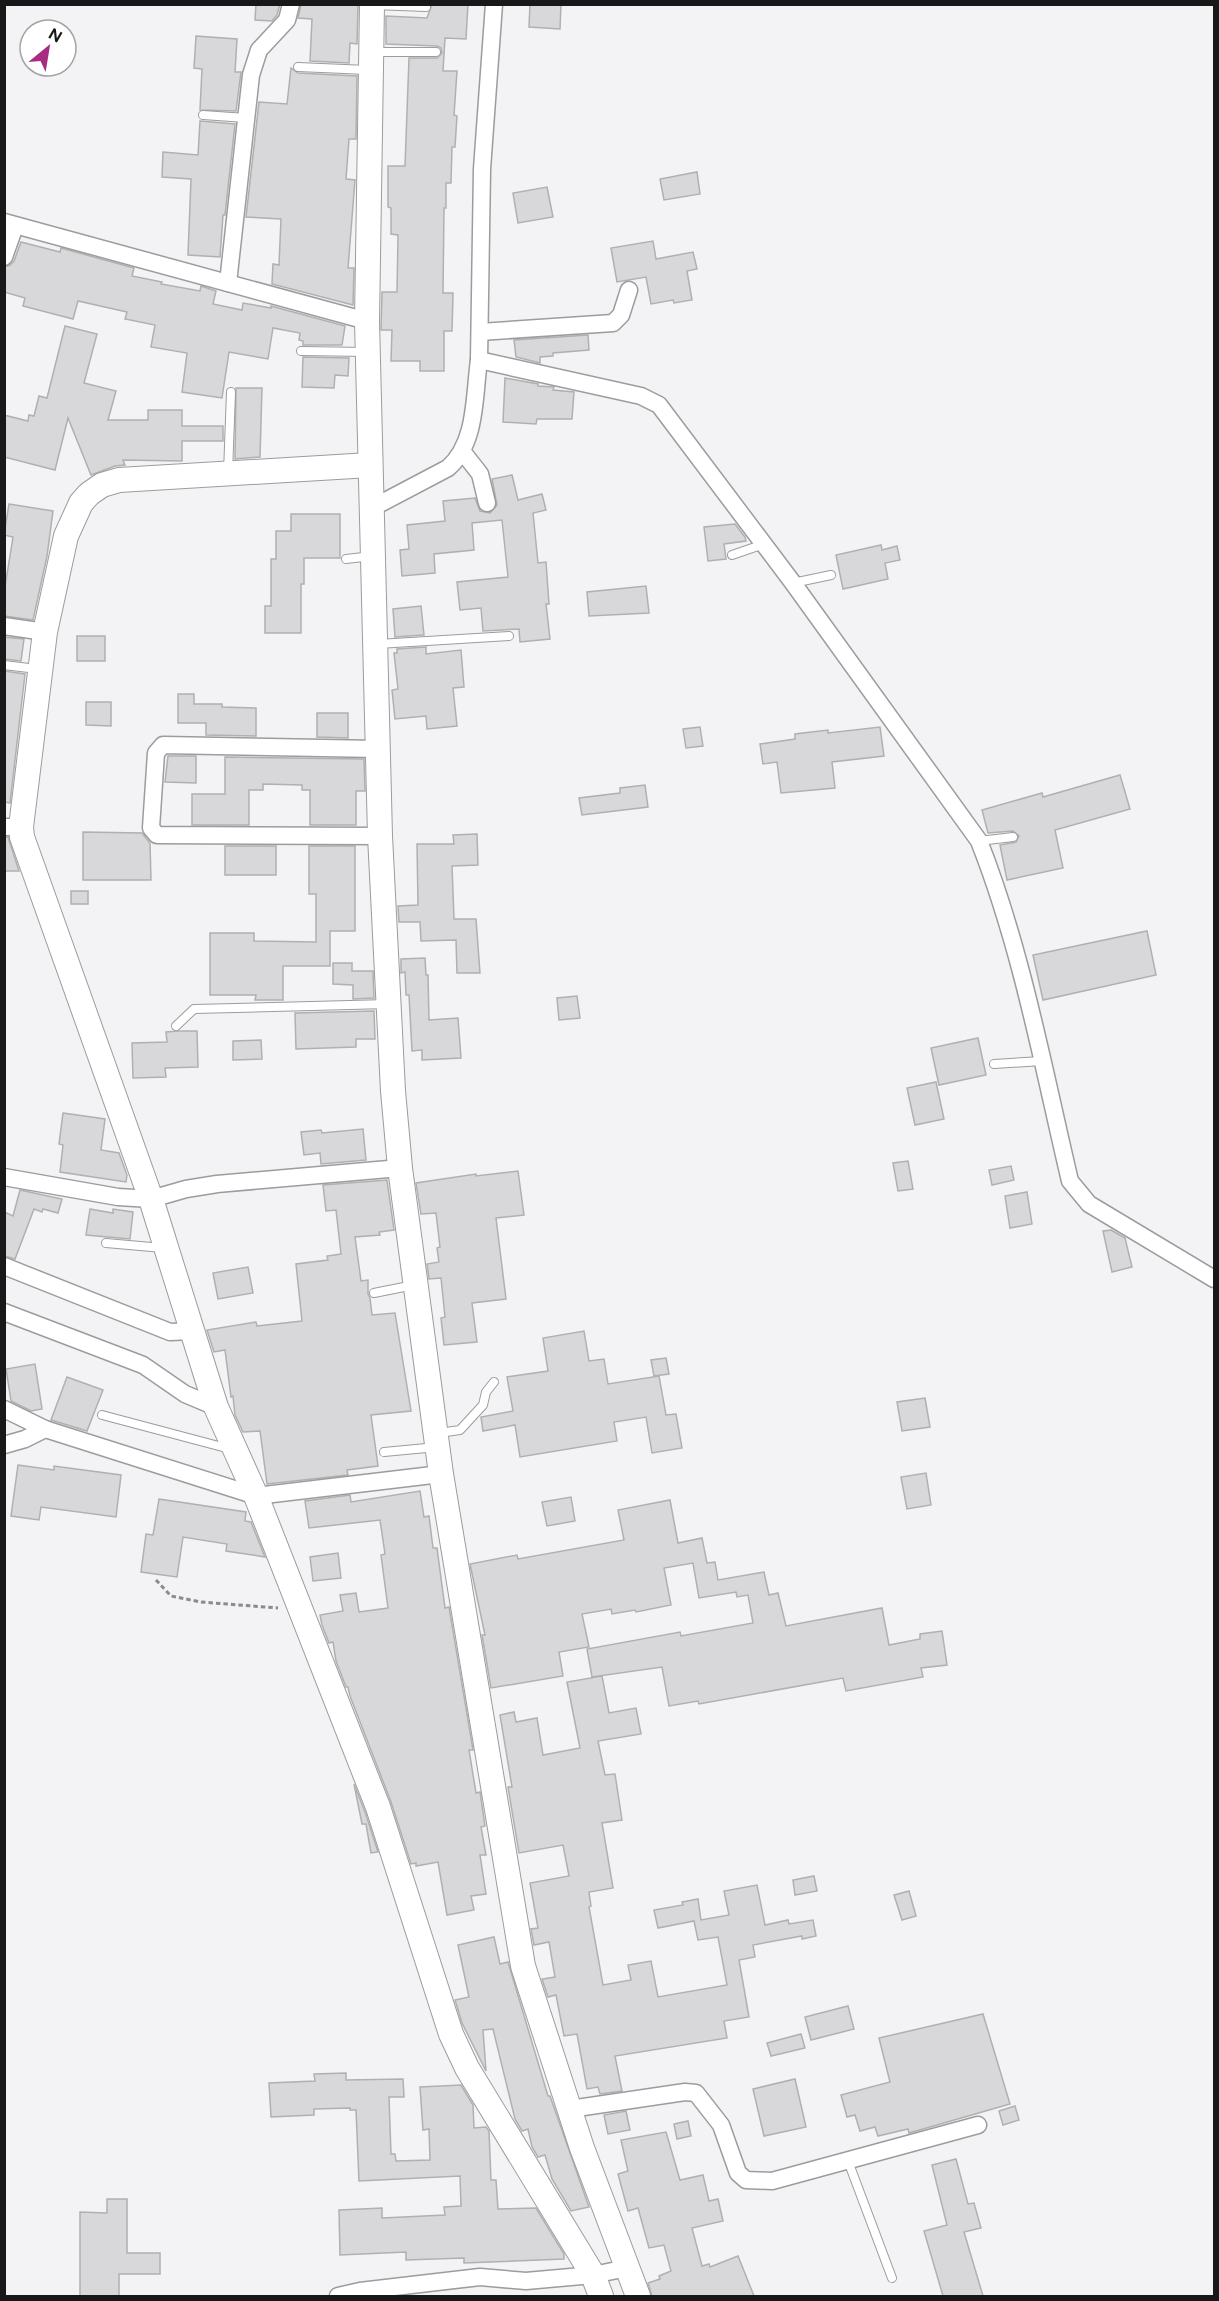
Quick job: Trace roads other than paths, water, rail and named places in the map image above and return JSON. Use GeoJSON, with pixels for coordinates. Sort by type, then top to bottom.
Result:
{"type":"FeatureCollection","features":[{"type":"Feature","properties":{"kind":"main road"},"geometry":{"type":"LineString","coordinates":[[372,5],[367,321],[370,465],[380,836],[388,1004],[400,1168],[441,1474],[523,1966],[582,2148],[638,2296]]}},
{"type":"Feature","properties":{"kind":"main road"},"geometry":{"type":"LineString","coordinates":[[370,465],[119,480],[102,485],[89,494],[78,508],[66,536],[45,632],[41,670],[13,827],[24,843],[152,1199],[216,1407],[256,1496],[378,1808],[452,2034],[467,2068],[597,2286]]}},
{"type":"Feature","properties":{"kind":"street"},"geometry":{"type":"LineString","coordinates":[[228,283],[251,75],[259,50],[287,20],[291,4]]}},
{"type":"Feature","properties":{"kind":"street"},"geometry":{"type":"LineString","coordinates":[[372,507],[448,468],[456,461],[469,435],[479,360],[482,169],[494,4]]}},
{"type":"Feature","properties":{"kind":"street"},"geometry":{"type":"LineString","coordinates":[[4,257],[10,224],[367,321]]}},
{"type":"Feature","properties":{"kind":"street"},"geometry":{"type":"LineString","coordinates":[[480,332],[613,324],[621,315],[628,290]]}},
{"type":"Feature","properties":{"kind":"street"},"geometry":{"type":"LineString","coordinates":[[479,360],[641,396],[653,401],[664,410],[793,583],[979,841],[998,889],[1070,1181],[1089,1204],[1215,1279]]}},
{"type":"Feature","properties":{"kind":"street"},"geometry":{"type":"LineString","coordinates":[[462,451],[480,474],[487,503]]}},
{"type":"Feature","properties":{"kind":"street"},"geometry":{"type":"LineString","coordinates":[[4,626],[45,632]]}},
{"type":"Feature","properties":{"kind":"street"},"geometry":{"type":"LineString","coordinates":[[378,749],[163,745],[156,753],[151,828],[158,835],[380,836]]}},
{"type":"Feature","properties":{"kind":"street"},"geometry":{"type":"LineString","coordinates":[[4,1176],[118,1197],[152,1199],[186,1189],[217,1184],[400,1168]]}},
{"type":"Feature","properties":{"kind":"street"},"geometry":{"type":"LineString","coordinates":[[4,1266],[170,1332],[192,1332]]}},
{"type":"Feature","properties":{"kind":"street"},"geometry":{"type":"LineString","coordinates":[[4,1312],[143,1365],[185,1394],[216,1407]]}},
{"type":"Feature","properties":{"kind":"street"},"geometry":{"type":"LineString","coordinates":[[4,1409],[45,1429],[256,1496],[441,1474]]}},
{"type":"Feature","properties":{"kind":"street"},"geometry":{"type":"LineString","coordinates":[[4,1445],[25,1439],[45,1429]]}},
{"type":"Feature","properties":{"kind":"street"},"geometry":{"type":"LineString","coordinates":[[570,2109],[685,2091],[696,2093],[721,2125],[738,2173],[746,2180],[772,2181],[978,2125]]}},
{"type":"Feature","properties":{"kind":"street"},"geometry":{"type":"LineString","coordinates":[[339,2296],[360,2291],[480,2277],[527,2289],[597,2286],[627,2268]]}},
{"type":"Feature","properties":{"kind":"lane"},"geometry":{"type":"LineString","coordinates":[[372,5],[426,7]]}},
{"type":"Feature","properties":{"kind":"lane"},"geometry":{"type":"LineString","coordinates":[[298,67],[371,61],[436,51]]}},
{"type":"Feature","properties":{"kind":"lane"},"geometry":{"type":"LineString","coordinates":[[203,116],[246,118]]}},
{"type":"Feature","properties":{"kind":"lane"},"geometry":{"type":"LineString","coordinates":[[301,351],[368,352]]}},
{"type":"Feature","properties":{"kind":"lane"},"geometry":{"type":"LineString","coordinates":[[228,473],[231,392]]}},
{"type":"Feature","properties":{"kind":"lane"},"geometry":{"type":"LineString","coordinates":[[732,555],[764,544]]}},
{"type":"Feature","properties":{"kind":"lane"},"geometry":{"type":"LineString","coordinates":[[346,558],[373,556]]}},
{"type":"Feature","properties":{"kind":"lane"},"geometry":{"type":"LineString","coordinates":[[793,583],[831,575]]}},
{"type":"Feature","properties":{"kind":"lane"},"geometry":{"type":"LineString","coordinates":[[375,645],[509,636]]}},
{"type":"Feature","properties":{"kind":"lane"},"geometry":{"type":"LineString","coordinates":[[4,665],[41,670]]}},
{"type":"Feature","properties":{"kind":"lane"},"geometry":{"type":"LineString","coordinates":[[979,841],[1013,837]]}},
{"type":"Feature","properties":{"kind":"lane"},"geometry":{"type":"LineString","coordinates":[[176,1026],[194,1009],[388,1004]]}},
{"type":"Feature","properties":{"kind":"lane"},"geometry":{"type":"LineString","coordinates":[[994,1064],[1042,1061]]}},
{"type":"Feature","properties":{"kind":"lane"},"geometry":{"type":"LineString","coordinates":[[106,1243],[166,1248]]}},
{"type":"Feature","properties":{"kind":"lane"},"geometry":{"type":"LineString","coordinates":[[374,1293],[414,1285]]}},
{"type":"Feature","properties":{"kind":"lane"},"geometry":{"type":"LineString","coordinates":[[384,1452],[436,1440],[460,1430],[483,1405],[486,1392],[494,1382]]}},
{"type":"Feature","properties":{"kind":"lane"},"geometry":{"type":"LineString","coordinates":[[102,1415],[236,1451]]}},
{"type":"Feature","properties":{"kind":"lane"},"geometry":{"type":"LineString","coordinates":[[848,2161],[892,2278]]}}]}
